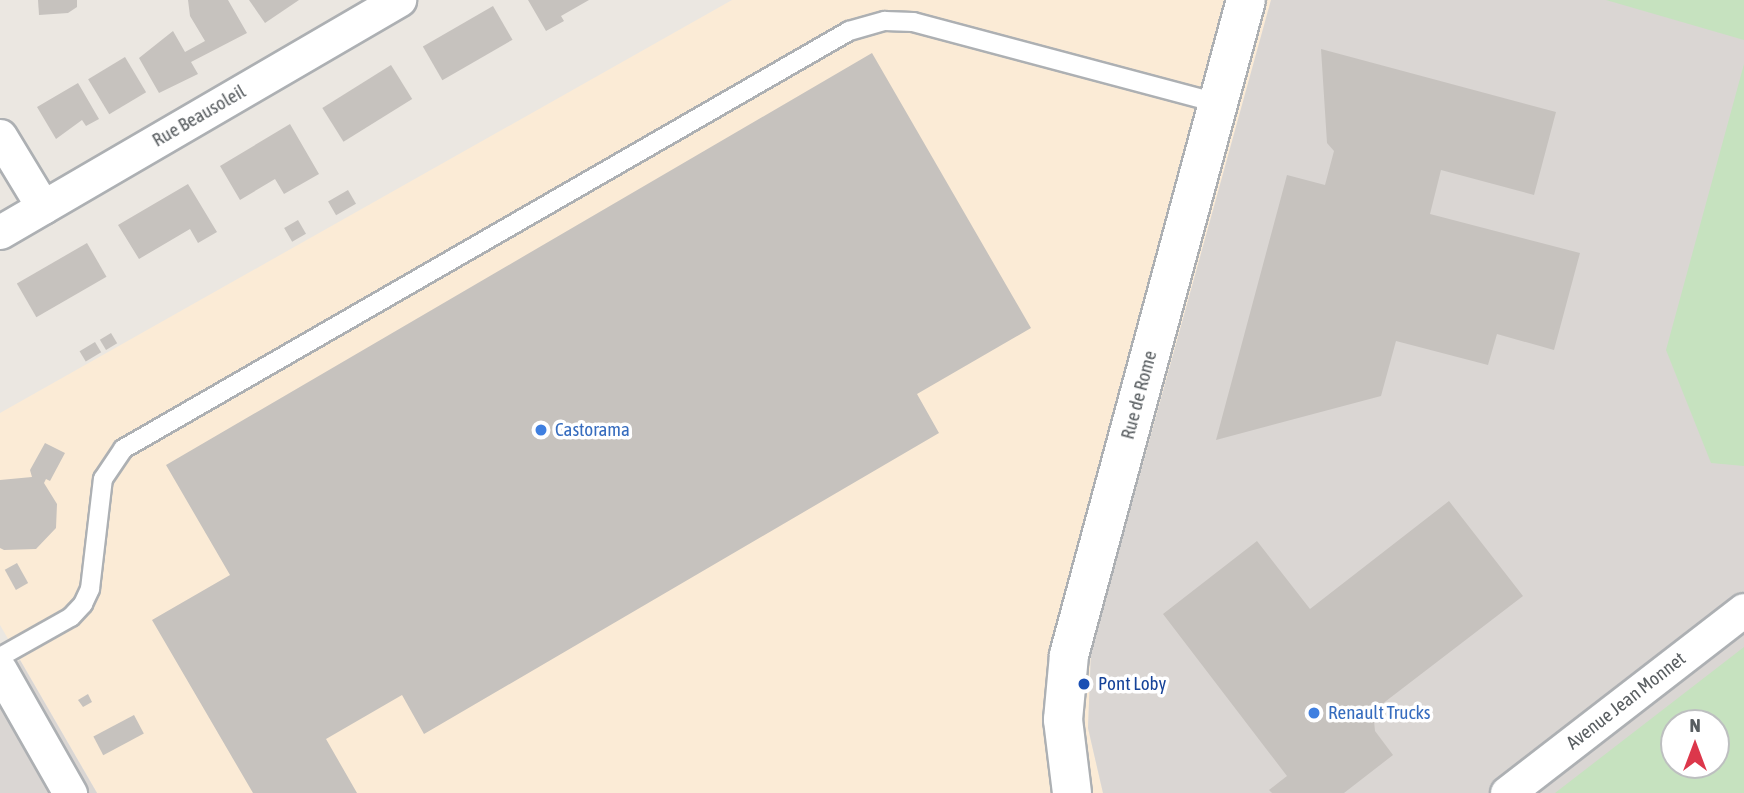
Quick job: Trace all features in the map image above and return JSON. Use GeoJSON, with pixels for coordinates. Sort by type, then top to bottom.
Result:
{"type":"FeatureCollection","features":[{"type":"Feature","properties":{"kind":"street","name":"Rue Beausoleil"},"geometry":{"type":"LineString","coordinates":[[0,232],[399,0]]}},
{"type":"Feature","properties":{"kind":"street","name":"Rue de Rome"},"geometry":{"type":"LineString","coordinates":[[1072,793],[1063,720],[1069,655],[1247,0]]}},
{"type":"Feature","properties":{"kind":"street"},"geometry":{"type":"LineString","coordinates":[[0,136],[43,207]]}},
{"type":"Feature","properties":{"kind":"street","name":"Avenue Jean Monnet"},"geometry":{"type":"LineString","coordinates":[[1507,793],[1744,610]]}},
{"type":"Feature","properties":{"kind":"street"},"geometry":{"type":"LineString","coordinates":[[0,670],[70,793]]}},
{"type":"Feature","properties":{"kind":"lane"},"geometry":{"type":"LineString","coordinates":[[0,657],[71,617],[88,597],[103,479],[110,462],[123,449],[849,31],[885,21],[913,22],[1219,103]]}},
{"type":"Feature","properties":{"kind":"shaded area"},"geometry":{"type":"Polygon","coordinates":[[[732,0],[1271,0],[1091,652],[1088,728],[1103,793],[97,793],[0,625],[0,413],[732,0]]]}},
{"type":"Feature","properties":{"kind":"shaded area"},"geometry":{"type":"Polygon","coordinates":[[[1271,0],[1744,0],[1744,793],[1103,793],[1088,728],[1091,652],[1271,0]]]}},
{"type":"Feature","properties":{"kind":"shaded area"},"geometry":{"type":"Polygon","coordinates":[[[20,660],[97,793],[0,793],[0,672],[20,660]]]}},
{"type":"Feature","properties":{"kind":"green space"},"geometry":{"type":"Polygon","coordinates":[[[1606,0],[1744,0],[1744,40],[1606,0]]]}},
{"type":"Feature","properties":{"kind":"green space"},"geometry":{"type":"Polygon","coordinates":[[[1744,64],[1744,466],[1711,463],[1666,350],[1744,64]]]}},
{"type":"Feature","properties":{"kind":"green space"},"geometry":{"type":"Polygon","coordinates":[[[1744,647],[1744,793],[1555,793],[1660,712],[1660,779],[1730,779],[1730,709],[1664,709],[1744,647]]]}},
{"type":"Feature","properties":{"kind":"building"},"geometry":{"type":"Polygon","coordinates":[[[38,0],[77,0],[77,7],[68,13],[39,15],[38,0]]]}},
{"type":"Feature","properties":{"kind":"building"},"geometry":{"type":"Polygon","coordinates":[[[188,0],[228,0],[247,33],[191,62],[198,74],[159,93],[139,58],[173,31],[185,52],[205,41],[190,16],[188,0]]]}},
{"type":"Feature","properties":{"kind":"building"},"geometry":{"type":"Polygon","coordinates":[[[249,0],[299,0],[265,23],[249,0]]]}},
{"type":"Feature","properties":{"kind":"building"},"geometry":{"type":"Polygon","coordinates":[[[528,0],[589,0],[561,16],[564,21],[546,31],[528,0]]]}},
{"type":"Feature","properties":{"kind":"building"},"geometry":{"type":"Polygon","coordinates":[[[493,6],[512,40],[442,80],[423,46],[493,6]]]}},
{"type":"Feature","properties":{"kind":"building"},"geometry":{"type":"Polygon","coordinates":[[[1321,49],[1556,112],[1534,195],[1441,170],[1430,214],[1580,253],[1554,350],[1497,334],[1488,365],[1396,341],[1381,396],[1216,440],[1287,175],[1325,185],[1334,151],[1327,143],[1321,49]]]}},
{"type":"Feature","properties":{"kind":"building","name":"Castorama"},"geometry":{"type":"Polygon","coordinates":[[[872,53],[1031,328],[917,394],[939,433],[424,734],[402,695],[326,739],[357,793],[253,793],[152,620],[230,575],[166,465],[872,53]]]}},
{"type":"Feature","properties":{"kind":"building"},"geometry":{"type":"Polygon","coordinates":[[[125,57],[146,92],[109,114],[88,79],[125,57]]]}},
{"type":"Feature","properties":{"kind":"building"},"geometry":{"type":"Polygon","coordinates":[[[391,65],[412,99],[344,142],[322,108],[391,65]]]}},
{"type":"Feature","properties":{"kind":"building"},"geometry":{"type":"Polygon","coordinates":[[[78,83],[99,119],[86,126],[82,120],[56,139],[37,107],[78,83]]]}},
{"type":"Feature","properties":{"kind":"building"},"geometry":{"type":"Polygon","coordinates":[[[290,124],[319,174],[284,194],[275,179],[240,200],[220,166],[290,124]]]}},
{"type":"Feature","properties":{"kind":"building"},"geometry":{"type":"Polygon","coordinates":[[[188,184],[217,232],[198,243],[190,229],[139,259],[118,225],[188,184]]]}},
{"type":"Feature","properties":{"kind":"building"},"geometry":{"type":"Polygon","coordinates":[[[348,190],[356,204],[336,215],[328,202],[348,190]]]}},
{"type":"Feature","properties":{"kind":"building"},"geometry":{"type":"Polygon","coordinates":[[[298,220],[306,234],[292,242],[284,228],[298,220]]]}},
{"type":"Feature","properties":{"kind":"building"},"geometry":{"type":"Polygon","coordinates":[[[87,243],[107,277],[36,317],[17,284],[87,243]]]}},
{"type":"Feature","properties":{"kind":"building"},"geometry":{"type":"Polygon","coordinates":[[[111,333],[117,343],[106,350],[100,340],[111,333]]]}},
{"type":"Feature","properties":{"kind":"building"},"geometry":{"type":"Polygon","coordinates":[[[95,342],[101,352],[86,362],[80,351],[95,342]]]}},
{"type":"Feature","properties":{"kind":"building"},"geometry":{"type":"Polygon","coordinates":[[[45,443],[65,453],[50,481],[46,479],[44,483],[57,504],[56,528],[36,549],[4,550],[0,548],[0,480],[32,477],[30,470],[45,443]]]}},
{"type":"Feature","properties":{"kind":"building"},"geometry":{"type":"Polygon","coordinates":[[[1449,501],[1523,596],[1373,711],[1375,731],[1393,755],[1344,793],[1272,793],[1269,790],[1287,776],[1163,614],[1257,541],[1310,609],[1449,501]]]}},
{"type":"Feature","properties":{"kind":"building"},"geometry":{"type":"Polygon","coordinates":[[[17,563],[28,583],[16,590],[5,570],[17,563]]]}},
{"type":"Feature","properties":{"kind":"building"},"geometry":{"type":"Polygon","coordinates":[[[88,694],[92,702],[83,707],[78,700],[88,694]]]}},
{"type":"Feature","properties":{"kind":"building"},"geometry":{"type":"Polygon","coordinates":[[[134,715],[144,734],[103,755],[93,737],[134,715]]]}},
{"type":"Feature","properties":{"kind":"place","name":"Castorama"},"geometry":{"type":"Point","coordinates":[541,430]}},
{"type":"Feature","properties":{"kind":"place","name":"Pont Loby"},"geometry":{"type":"Point","coordinates":[1084,684]}},
{"type":"Feature","properties":{"kind":"place","name":"Renault Trucks"},"geometry":{"type":"Point","coordinates":[1314,713]}}]}
